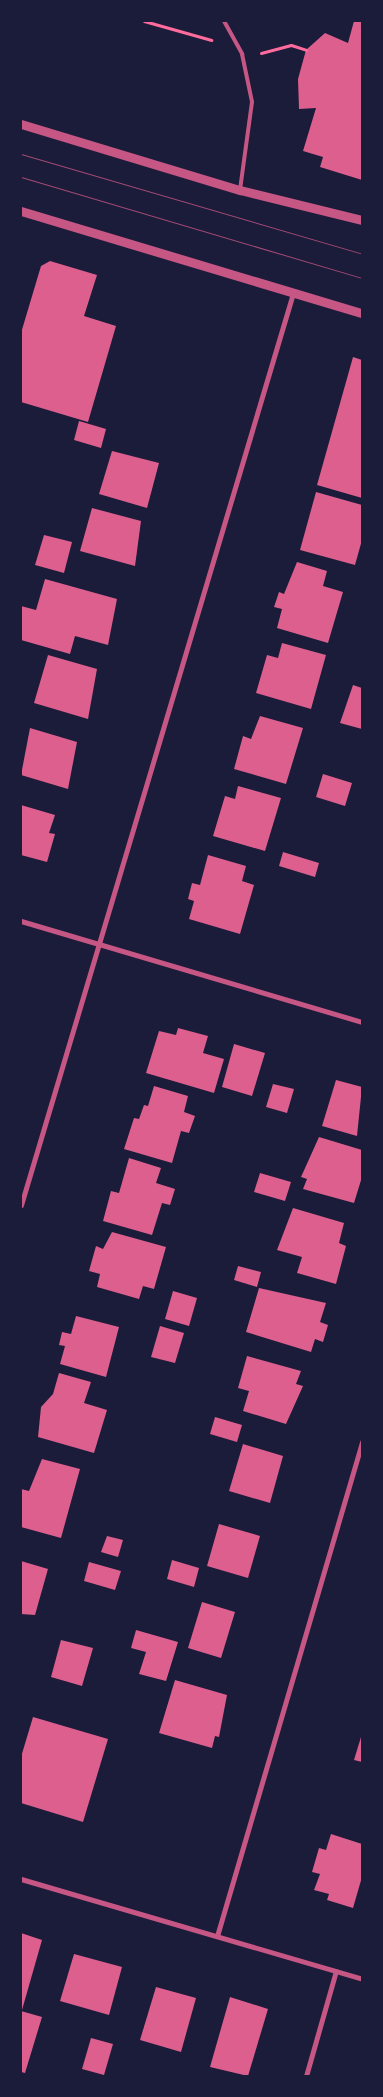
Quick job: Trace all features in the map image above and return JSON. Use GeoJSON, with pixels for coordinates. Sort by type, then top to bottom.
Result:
{"type":"FeatureCollection","features":[{"type":"Feature","properties":{"kind":"street"},"geometry":{"type":"LineString","coordinates":[[21,124],[240,190],[362,220]]}},
{"type":"Feature","properties":{"kind":"street"},"geometry":{"type":"LineString","coordinates":[[21,212],[362,313]]}},
{"type":"Feature","properties":{"kind":"street"},"geometry":{"type":"LineString","coordinates":[[21,1205],[97,944],[293,293]]}},
{"type":"Feature","properties":{"kind":"street"},"geometry":{"type":"LineString","coordinates":[[21,921],[362,1022]]}},
{"type":"Feature","properties":{"kind":"street"},"geometry":{"type":"LineString","coordinates":[[217,1936],[362,1442]]}},
{"type":"Feature","properties":{"kind":"street"},"geometry":{"type":"LineString","coordinates":[[21,1879],[362,1979]]}},
{"type":"Feature","properties":{"kind":"street"},"geometry":{"type":"LineString","coordinates":[[306,2076],[336,1972]]}},
{"type":"Feature","properties":{"kind":"lane"},"geometry":{"type":"LineString","coordinates":[[224,21],[242,54],[252,102],[240,190]]}},
{"type":"Feature","properties":{"kind":"building"},"geometry":{"type":"Polygon","coordinates":[[[354,21],[362,21],[362,180],[320,167],[323,157],[303,151],[316,108],[299,109],[298,79],[306,50],[325,33],[348,43],[354,21]]]}},
{"type":"Feature","properties":{"kind":"building"},"geometry":{"type":"Polygon","coordinates":[[[50,261],[97,275],[84,316],[116,326],[88,422],[21,402],[21,333],[41,266],[50,261]]]}},
{"type":"Feature","properties":{"kind":"building"},"geometry":{"type":"Polygon","coordinates":[[[353,357],[362,360],[362,498],[317,485],[353,357]]]}},
{"type":"Feature","properties":{"kind":"building"},"geometry":{"type":"Polygon","coordinates":[[[79,421],[106,429],[101,448],[74,440],[79,421]]]}},
{"type":"Feature","properties":{"kind":"building"},"geometry":{"type":"Polygon","coordinates":[[[112,451],[159,463],[147,508],[99,494],[112,451]]]}},
{"type":"Feature","properties":{"kind":"building"},"geometry":{"type":"Polygon","coordinates":[[[316,492],[362,505],[362,540],[355,565],[300,550],[316,492]]]}},
{"type":"Feature","properties":{"kind":"building"},"geometry":{"type":"Polygon","coordinates":[[[92,508],[141,521],[135,566],[80,551],[92,508]]]}},
{"type":"Feature","properties":{"kind":"building"},"geometry":{"type":"Polygon","coordinates":[[[44,535],[72,542],[64,573],[35,565],[44,535]]]}},
{"type":"Feature","properties":{"kind":"building"},"geometry":{"type":"Polygon","coordinates":[[[297,562],[327,571],[323,586],[343,592],[328,643],[277,628],[282,609],[274,607],[279,592],[284,594],[297,562]]]}},
{"type":"Feature","properties":{"kind":"building"},"geometry":{"type":"Polygon","coordinates":[[[45,579],[117,599],[108,645],[75,636],[70,654],[21,640],[21,606],[36,610],[45,579]]]}},
{"type":"Feature","properties":{"kind":"building"},"geometry":{"type":"Polygon","coordinates":[[[282,643],[326,655],[311,709],[256,693],[267,655],[278,658],[282,643]]]}},
{"type":"Feature","properties":{"kind":"building"},"geometry":{"type":"Polygon","coordinates":[[[48,655],[97,669],[88,719],[34,703],[48,655]]]}},
{"type":"Feature","properties":{"kind":"building"},"geometry":{"type":"Polygon","coordinates":[[[353,685],[362,688],[362,729],[340,723],[353,685]]]}},
{"type":"Feature","properties":{"kind":"building"},"geometry":{"type":"Polygon","coordinates":[[[260,716],[303,728],[286,784],[234,769],[243,736],[251,739],[260,716]]]}},
{"type":"Feature","properties":{"kind":"building"},"geometry":{"type":"Polygon","coordinates":[[[30,728],[77,742],[68,789],[21,775],[30,728]]]}},
{"type":"Feature","properties":{"kind":"building"},"geometry":{"type":"Polygon","coordinates":[[[323,774],[352,783],[345,806],[316,797],[323,774]]]}},
{"type":"Feature","properties":{"kind":"building"},"geometry":{"type":"Polygon","coordinates":[[[238,786],[281,798],[265,851],[213,836],[225,796],[235,799],[238,786]]]}},
{"type":"Feature","properties":{"kind":"building"},"geometry":{"type":"Polygon","coordinates":[[[21,805],[55,815],[49,833],[55,834],[47,862],[21,855],[21,805]]]}},
{"type":"Feature","properties":{"kind":"building"},"geometry":{"type":"Polygon","coordinates":[[[283,852],[319,863],[315,877],[279,866],[283,852]]]}},
{"type":"Feature","properties":{"kind":"building"},"geometry":{"type":"Polygon","coordinates":[[[208,855],[246,866],[242,881],[254,885],[240,934],[189,919],[194,901],[188,899],[192,883],[200,885],[208,855]]]}},
{"type":"Feature","properties":{"kind":"building"},"geometry":{"type":"Polygon","coordinates":[[[178,1028],[208,1036],[203,1053],[224,1059],[214,1093],[146,1073],[159,1031],[176,1035],[178,1028]]]}},
{"type":"Feature","properties":{"kind":"building"},"geometry":{"type":"Polygon","coordinates":[[[234,1044],[265,1053],[252,1096],[222,1087],[234,1044]]]}},
{"type":"Feature","properties":{"kind":"building"},"geometry":{"type":"Polygon","coordinates":[[[336,1080],[362,1087],[357,1136],[322,1126],[336,1080]]]}},
{"type":"Feature","properties":{"kind":"building"},"geometry":{"type":"Polygon","coordinates":[[[273,1084],[294,1089],[287,1113],[266,1107],[273,1084]]]}},
{"type":"Feature","properties":{"kind":"building"},"geometry":{"type":"Polygon","coordinates":[[[154,1086],[188,1096],[184,1112],[195,1116],[189,1133],[181,1131],[172,1163],[124,1149],[134,1118],[139,1119],[144,1105],[148,1106],[154,1086]]]}},
{"type":"Feature","properties":{"kind":"building"},"geometry":{"type":"Polygon","coordinates":[[[319,1137],[362,1150],[362,1177],[354,1203],[303,1189],[307,1179],[301,1177],[319,1137]]]}},
{"type":"Feature","properties":{"kind":"building"},"geometry":{"type":"Polygon","coordinates":[[[129,1158],[161,1168],[156,1183],[175,1189],[170,1205],[162,1203],[152,1235],[103,1221],[111,1191],[119,1193],[129,1158]]]}},
{"type":"Feature","properties":{"kind":"building"},"geometry":{"type":"Polygon","coordinates":[[[260,1173],[291,1182],[285,1201],[254,1192],[260,1173]]]}},
{"type":"Feature","properties":{"kind":"building"},"geometry":{"type":"Polygon","coordinates":[[[293,1208],[344,1223],[339,1243],[346,1246],[336,1284],[297,1273],[302,1257],[277,1250],[293,1208]]]}},
{"type":"Feature","properties":{"kind":"building"},"geometry":{"type":"Polygon","coordinates":[[[112,1232],[166,1247],[154,1289],[143,1286],[139,1299],[97,1287],[100,1274],[89,1271],[96,1246],[103,1249],[112,1232]]]}},
{"type":"Feature","properties":{"kind":"building"},"geometry":{"type":"Polygon","coordinates":[[[238,1266],[261,1272],[257,1287],[234,1280],[238,1266]]]}},
{"type":"Feature","properties":{"kind":"building"},"geometry":{"type":"Polygon","coordinates":[[[259,1288],[326,1303],[320,1322],[328,1325],[323,1342],[315,1339],[311,1352],[246,1332],[259,1288]]]}},
{"type":"Feature","properties":{"kind":"building"},"geometry":{"type":"Polygon","coordinates":[[[173,1291],[197,1298],[189,1326],[165,1319],[173,1291]]]}},
{"type":"Feature","properties":{"kind":"building"},"geometry":{"type":"Polygon","coordinates":[[[76,1316],[119,1327],[106,1377],[60,1364],[65,1346],[59,1345],[62,1332],[71,1334],[76,1316]]]}},
{"type":"Feature","properties":{"kind":"building"},"geometry":{"type":"Polygon","coordinates":[[[160,1326],[184,1333],[175,1363],[151,1357],[160,1326]]]}},
{"type":"Feature","properties":{"kind":"building"},"geometry":{"type":"Polygon","coordinates":[[[247,1356],[301,1371],[296,1384],[303,1386],[286,1424],[243,1411],[249,1391],[238,1388],[247,1356]]]}},
{"type":"Feature","properties":{"kind":"building"},"geometry":{"type":"Polygon","coordinates":[[[59,1373],[91,1382],[84,1403],[107,1410],[94,1453],[38,1437],[41,1407],[53,1394],[59,1373]]]}},
{"type":"Feature","properties":{"kind":"building"},"geometry":{"type":"Polygon","coordinates":[[[215,1417],[242,1425],[237,1442],[210,1434],[215,1417]]]}},
{"type":"Feature","properties":{"kind":"building"},"geometry":{"type":"Polygon","coordinates":[[[243,1444],[283,1456],[270,1503],[229,1491],[243,1444]]]}},
{"type":"Feature","properties":{"kind":"building"},"geometry":{"type":"Polygon","coordinates":[[[42,1459],[80,1469],[61,1538],[21,1527],[21,1489],[29,1491],[42,1459]]]}},
{"type":"Feature","properties":{"kind":"building"},"geometry":{"type":"Polygon","coordinates":[[[219,1524],[260,1536],[248,1578],[207,1566],[219,1524]]]}},
{"type":"Feature","properties":{"kind":"building"},"geometry":{"type":"Polygon","coordinates":[[[107,1536],[123,1540],[118,1557],[101,1552],[107,1536]]]}},
{"type":"Feature","properties":{"kind":"building"},"geometry":{"type":"Polygon","coordinates":[[[172,1560],[199,1568],[194,1587],[167,1579],[172,1560]]]}},
{"type":"Feature","properties":{"kind":"building"},"geometry":{"type":"Polygon","coordinates":[[[21,1561],[48,1569],[35,1615],[21,1614],[21,1561]]]}},
{"type":"Feature","properties":{"kind":"building"},"geometry":{"type":"Polygon","coordinates":[[[89,1562],[121,1571],[115,1590],[84,1581],[89,1562]]]}},
{"type":"Feature","properties":{"kind":"building"},"geometry":{"type":"Polygon","coordinates":[[[202,1602],[235,1612],[221,1658],[188,1648],[202,1602]]]}},
{"type":"Feature","properties":{"kind":"building"},"geometry":{"type":"Polygon","coordinates":[[[136,1630],[178,1642],[166,1681],[139,1674],[146,1652],[131,1648],[136,1630]]]}},
{"type":"Feature","properties":{"kind":"building"},"geometry":{"type":"Polygon","coordinates":[[[61,1640],[93,1648],[82,1686],[51,1677],[61,1640]]]}},
{"type":"Feature","properties":{"kind":"building"},"geometry":{"type":"Polygon","coordinates":[[[175,1680],[227,1695],[219,1737],[215,1736],[212,1748],[159,1733],[175,1680]]]}},
{"type":"Feature","properties":{"kind":"building"},"geometry":{"type":"Polygon","coordinates":[[[33,1717],[108,1739],[83,1822],[21,1803],[21,1757],[33,1717]]]}},
{"type":"Feature","properties":{"kind":"building"},"geometry":{"type":"Polygon","coordinates":[[[362,1737],[362,1762],[354,1760],[362,1737]]]}},
{"type":"Feature","properties":{"kind":"building"},"geometry":{"type":"Polygon","coordinates":[[[331,1834],[362,1844],[362,1877],[353,1908],[327,1900],[329,1894],[314,1890],[320,1874],[312,1872],[319,1848],[326,1850],[331,1834]]]}},
{"type":"Feature","properties":{"kind":"building"},"geometry":{"type":"Polygon","coordinates":[[[21,1933],[42,1940],[22,2010],[21,2010],[21,1933]]]}},
{"type":"Feature","properties":{"kind":"building"},"geometry":{"type":"Polygon","coordinates":[[[74,1954],[122,1967],[109,2015],[60,2001],[74,1954]]]}},
{"type":"Feature","properties":{"kind":"building"},"geometry":{"type":"Polygon","coordinates":[[[156,1987],[196,1998],[181,2052],[140,2040],[156,1987]]]}},
{"type":"Feature","properties":{"kind":"building"},"geometry":{"type":"Polygon","coordinates":[[[230,1997],[268,2009],[248,2076],[210,2067],[230,1997]]]}},
{"type":"Feature","properties":{"kind":"building"},"geometry":{"type":"Polygon","coordinates":[[[21,2011],[42,2017],[25,2073],[21,2072],[21,2011]]]}},
{"type":"Feature","properties":{"kind":"building"},"geometry":{"type":"Polygon","coordinates":[[[91,2038],[113,2044],[104,2075],[82,2069],[91,2038]]]}},
{"type":"Feature","properties":{"kind":"tram line"},"geometry":{"type":"LineString","coordinates":[[21,154],[362,254]]}},
{"type":"Feature","properties":{"kind":"tram line"},"geometry":{"type":"LineString","coordinates":[[21,177],[362,278]]}}]}
